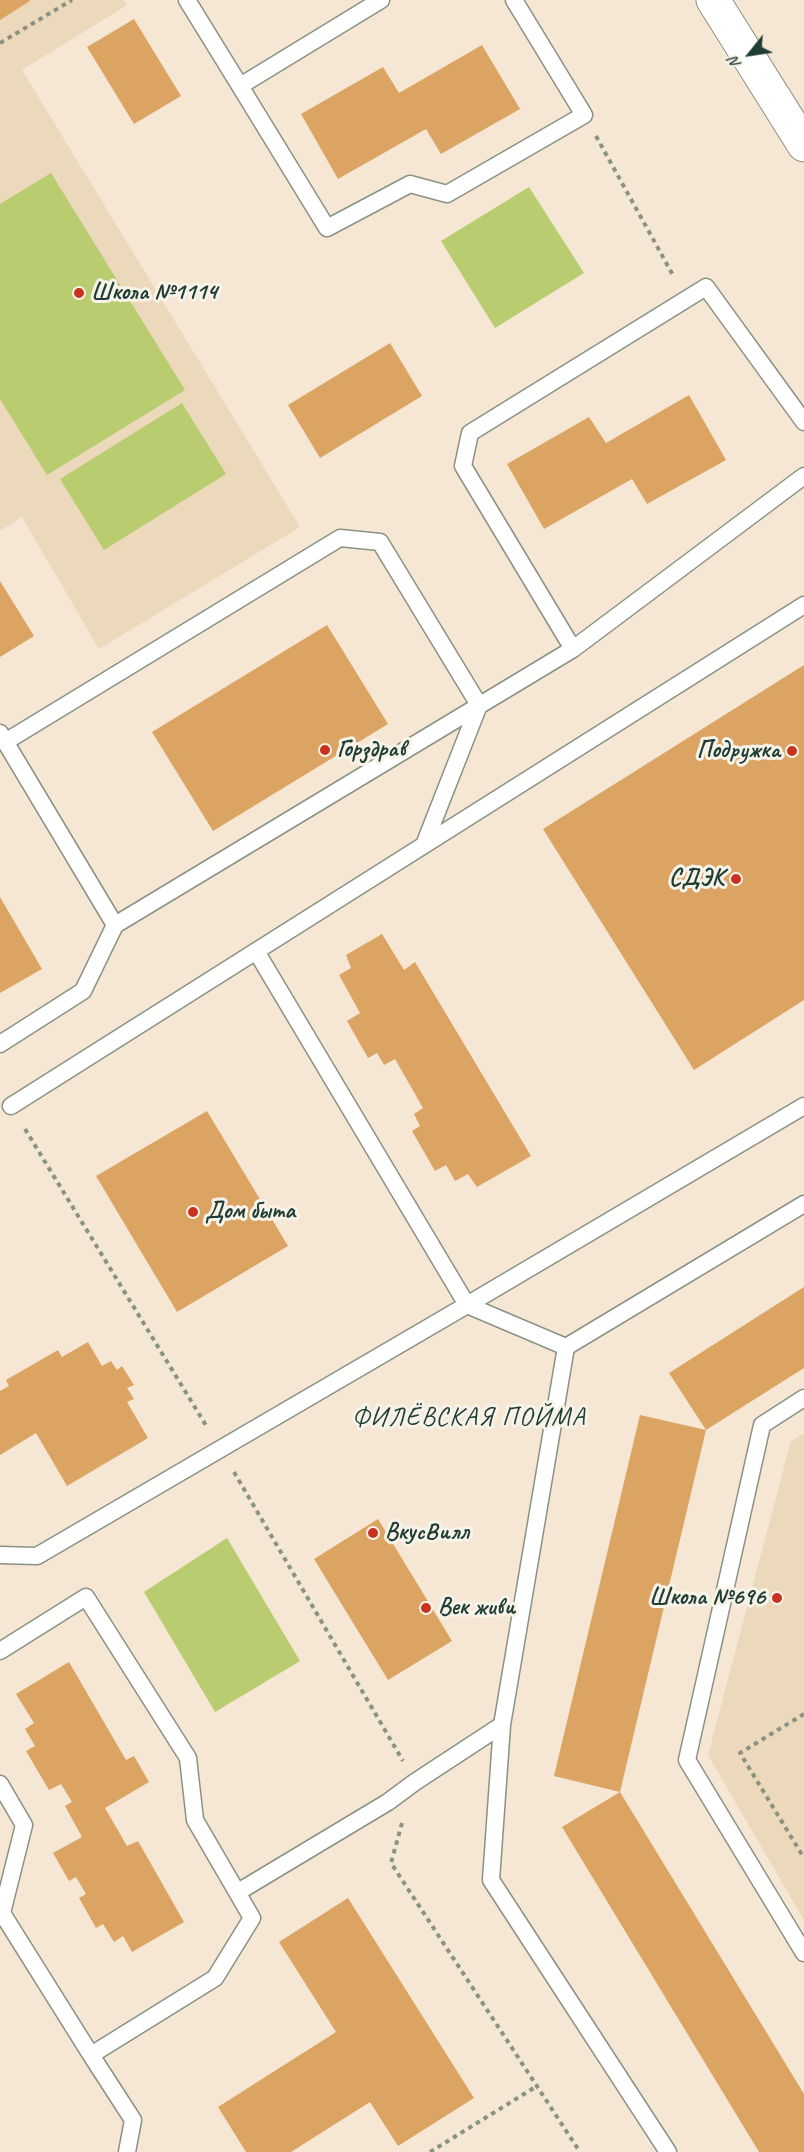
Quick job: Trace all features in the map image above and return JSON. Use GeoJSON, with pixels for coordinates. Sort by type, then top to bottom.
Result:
{"type":"FeatureCollection","features":[{"type":"Feature","properties":{"kind":"street"},"geometry":{"type":"LineString","coordinates":[[712,0],[804,145]]}},
{"type":"Feature","properties":{"kind":"lane"},"geometry":{"type":"LineString","coordinates":[[187,0],[327,228],[410,184],[447,194],[584,115],[514,0]]}},
{"type":"Feature","properties":{"kind":"lane"},"geometry":{"type":"LineString","coordinates":[[240,86],[381,0]]}},
{"type":"Feature","properties":{"kind":"lane"},"geometry":{"type":"LineString","coordinates":[[573,648],[463,466],[470,433],[705,287],[804,422]]}},
{"type":"Feature","properties":{"kind":"lane"},"geometry":{"type":"LineString","coordinates":[[0,1044],[83,991],[116,925],[573,648],[804,476]]}},
{"type":"Feature","properties":{"kind":"lane"},"geometry":{"type":"LineString","coordinates":[[116,925],[3,737],[340,538],[380,542],[479,705]]}},
{"type":"Feature","properties":{"kind":"lane"},"geometry":{"type":"LineString","coordinates":[[11,1106],[804,605]]}},
{"type":"Feature","properties":{"kind":"lane"},"geometry":{"type":"LineString","coordinates":[[424,845],[479,705]]}},
{"type":"Feature","properties":{"kind":"lane"},"geometry":{"type":"LineString","coordinates":[[256,951],[467,1305],[566,1347]]}},
{"type":"Feature","properties":{"kind":"lane"},"geometry":{"type":"LineString","coordinates":[[0,1555],[37,1556],[804,1106]]}},
{"type":"Feature","properties":{"kind":"lane"},"geometry":{"type":"LineString","coordinates":[[668,2152],[491,1880],[502,1725],[566,1347],[804,1204]]}},
{"type":"Feature","properties":{"kind":"lane"},"geometry":{"type":"LineString","coordinates":[[804,1398],[762,1425],[687,1760],[804,1953]]}},
{"type":"Feature","properties":{"kind":"lane"},"geometry":{"type":"LineString","coordinates":[[0,1651],[86,1597],[188,1758],[195,1820],[252,1918],[215,1978],[91,2055]]}},
{"type":"Feature","properties":{"kind":"lane"},"geometry":{"type":"LineString","coordinates":[[238,1892],[388,1802],[502,1725]]}},
{"type":"Feature","properties":{"kind":"lane"},"geometry":{"type":"LineString","coordinates":[[0,1784],[24,1825],[2,1913],[133,2120],[127,2152]]}},
{"type":"Feature","properties":{"kind":"path"},"geometry":{"type":"LineString","coordinates":[[0,43],[72,0]]}},
{"type":"Feature","properties":{"kind":"path"},"geometry":{"type":"LineString","coordinates":[[584,115],[687,299]]}},
{"type":"Feature","properties":{"kind":"path"},"geometry":{"type":"LineString","coordinates":[[11,1106],[220,1448],[415,1782],[391,1863],[580,2152]]}},
{"type":"Feature","properties":{"kind":"path"},"geometry":{"type":"LineString","coordinates":[[804,1714],[740,1753],[804,1858]]}},
{"type":"Feature","properties":{"kind":"path"},"geometry":{"type":"LineString","coordinates":[[430,2152],[537,2086]]}},
{"type":"Feature","properties":{"kind":"shaded area","name":"Школа №1114"},"geometry":{"type":"Polygon","coordinates":[[[0,0],[124,0],[127,5],[22,70],[300,527],[99,649],[22,517],[0,531],[0,0]]]}},
{"type":"Feature","properties":{"kind":"shaded area","name":"Школа №696"},"geometry":{"type":"Polygon","coordinates":[[[804,1433],[804,1920],[708,1755],[791,1441],[804,1433]]]}},
{"type":"Feature","properties":{"kind":"green space"},"geometry":{"type":"Polygon","coordinates":[[[51,173],[185,390],[47,475],[0,399],[0,204],[51,173]]]}},
{"type":"Feature","properties":{"kind":"green space"},"geometry":{"type":"Polygon","coordinates":[[[529,187],[584,273],[495,328],[441,241],[529,187]]]}},
{"type":"Feature","properties":{"kind":"green space"},"geometry":{"type":"Polygon","coordinates":[[[182,403],[226,474],[104,550],[60,479],[182,403]]]}},
{"type":"Feature","properties":{"kind":"green space"},"geometry":{"type":"Polygon","coordinates":[[[227,1538],[300,1661],[215,1712],[144,1592],[227,1538]]]}},
{"type":"Feature","properties":{"kind":"building"},"geometry":{"type":"Polygon","coordinates":[[[0,0],[29,0],[30,1],[0,20],[0,0]]]}},
{"type":"Feature","properties":{"kind":"building"},"geometry":{"type":"Polygon","coordinates":[[[134,19],[181,96],[134,124],[87,47],[134,19]]]}},
{"type":"Feature","properties":{"kind":"building"},"geometry":{"type":"Polygon","coordinates":[[[482,45],[520,109],[441,154],[426,129],[338,179],[301,114],[383,67],[399,93],[482,45]]]}},
{"type":"Feature","properties":{"kind":"building"},"geometry":{"type":"Polygon","coordinates":[[[390,343],[422,396],[320,458],[288,405],[390,343]]]}},
{"type":"Feature","properties":{"kind":"building"},"geometry":{"type":"Polygon","coordinates":[[[689,395],[726,460],[647,504],[632,479],[544,529],[507,464],[589,417],[606,443],[689,395]]]}},
{"type":"Feature","properties":{"kind":"building"},"geometry":{"type":"Polygon","coordinates":[[[0,581],[34,636],[0,657],[0,581]]]}},
{"type":"Feature","properties":{"kind":"building"},"geometry":{"type":"Polygon","coordinates":[[[327,625],[388,724],[213,831],[152,732],[327,625]]]}},
{"type":"Feature","properties":{"kind":"building"},"geometry":{"type":"Polygon","coordinates":[[[804,665],[804,1000],[694,1070],[543,829],[804,665]]]}},
{"type":"Feature","properties":{"kind":"building"},"geometry":{"type":"Polygon","coordinates":[[[0,897],[42,969],[0,993],[0,897]]]}},
{"type":"Feature","properties":{"kind":"building"},"geometry":{"type":"Polygon","coordinates":[[[382,934],[404,970],[415,962],[531,1156],[477,1187],[468,1174],[455,1181],[446,1165],[435,1171],[412,1131],[420,1126],[414,1114],[423,1108],[395,1059],[384,1065],[377,1053],[368,1058],[347,1021],[360,1013],[339,975],[351,968],[346,955],[382,934]]]}},
{"type":"Feature","properties":{"kind":"building","name":"Дом быта"},"geometry":{"type":"Polygon","coordinates":[[[207,1111],[288,1246],[177,1312],[96,1176],[207,1111]]]}},
{"type":"Feature","properties":{"kind":"building"},"geometry":{"type":"Polygon","coordinates":[[[804,1287],[804,1368],[706,1430],[669,1373],[804,1287]]]}},
{"type":"Feature","properties":{"kind":"building"},"geometry":{"type":"Polygon","coordinates":[[[88,1342],[102,1366],[111,1361],[117,1370],[122,1366],[134,1385],[127,1388],[134,1399],[127,1402],[148,1438],[67,1486],[36,1433],[0,1455],[0,1391],[9,1386],[6,1380],[58,1350],[62,1357],[88,1342]]]}},
{"type":"Feature","properties":{"kind":"building"},"geometry":{"type":"Polygon","coordinates":[[[640,1415],[706,1430],[620,1792],[554,1776],[640,1415]]]}},
{"type":"Feature","properties":{"kind":"building"},"geometry":{"type":"Polygon","coordinates":[[[378,1519],[452,1641],[388,1680],[314,1559],[378,1519]]]}},
{"type":"Feature","properties":{"kind":"building"},"geometry":{"type":"Polygon","coordinates":[[[69,1662],[126,1760],[134,1756],[149,1782],[105,1808],[127,1846],[138,1841],[184,1922],[132,1952],[123,1936],[114,1942],[103,1924],[96,1928],[79,1898],[86,1894],[76,1877],[69,1881],[53,1853],[82,1837],[65,1806],[72,1802],[61,1784],[49,1790],[26,1751],[35,1746],[25,1729],[34,1723],[16,1694],[69,1662]]]}},
{"type":"Feature","properties":{"kind":"building"},"geometry":{"type":"Polygon","coordinates":[[[620,1792],[804,2094],[804,2152],[759,2152],[562,1827],[620,1792]]]}},
{"type":"Feature","properties":{"kind":"building"},"geometry":{"type":"Polygon","coordinates":[[[348,1898],[474,2098],[398,2146],[370,2102],[291,2152],[246,2152],[218,2107],[336,2032],[279,1942],[348,1898]]]}},
{"type":"Feature","properties":{"kind":"place","name":"Школа №1114"},"geometry":{"type":"Point","coordinates":[79,293]}},
{"type":"Feature","properties":{"kind":"place","name":"Горздрав"},"geometry":{"type":"Point","coordinates":[325,750]}},
{"type":"Feature","properties":{"kind":"place","name":"Подружка"},"geometry":{"type":"Point","coordinates":[792,751]}},
{"type":"Feature","properties":{"kind":"place","name":"СДЭК"},"geometry":{"type":"Point","coordinates":[736,879]}},
{"type":"Feature","properties":{"kind":"place","name":"Дом быта"},"geometry":{"type":"Point","coordinates":[193,1212]}},
{"type":"Feature","properties":{"kind":"place","name":"ВкусВилл"},"geometry":{"type":"Point","coordinates":[373,1533]}},
{"type":"Feature","properties":{"kind":"place","name":"Школа №696"},"geometry":{"type":"Point","coordinates":[777,1598]}},
{"type":"Feature","properties":{"kind":"place","name":"Век живи"},"geometry":{"type":"Point","coordinates":[426,1608]}},
{"type":"Feature","properties":{"kind":"district","name":"ФИЛЁВСКАЯ ПОЙМА"},"geometry":{"type":"Point","coordinates":[469,1418]}}]}
